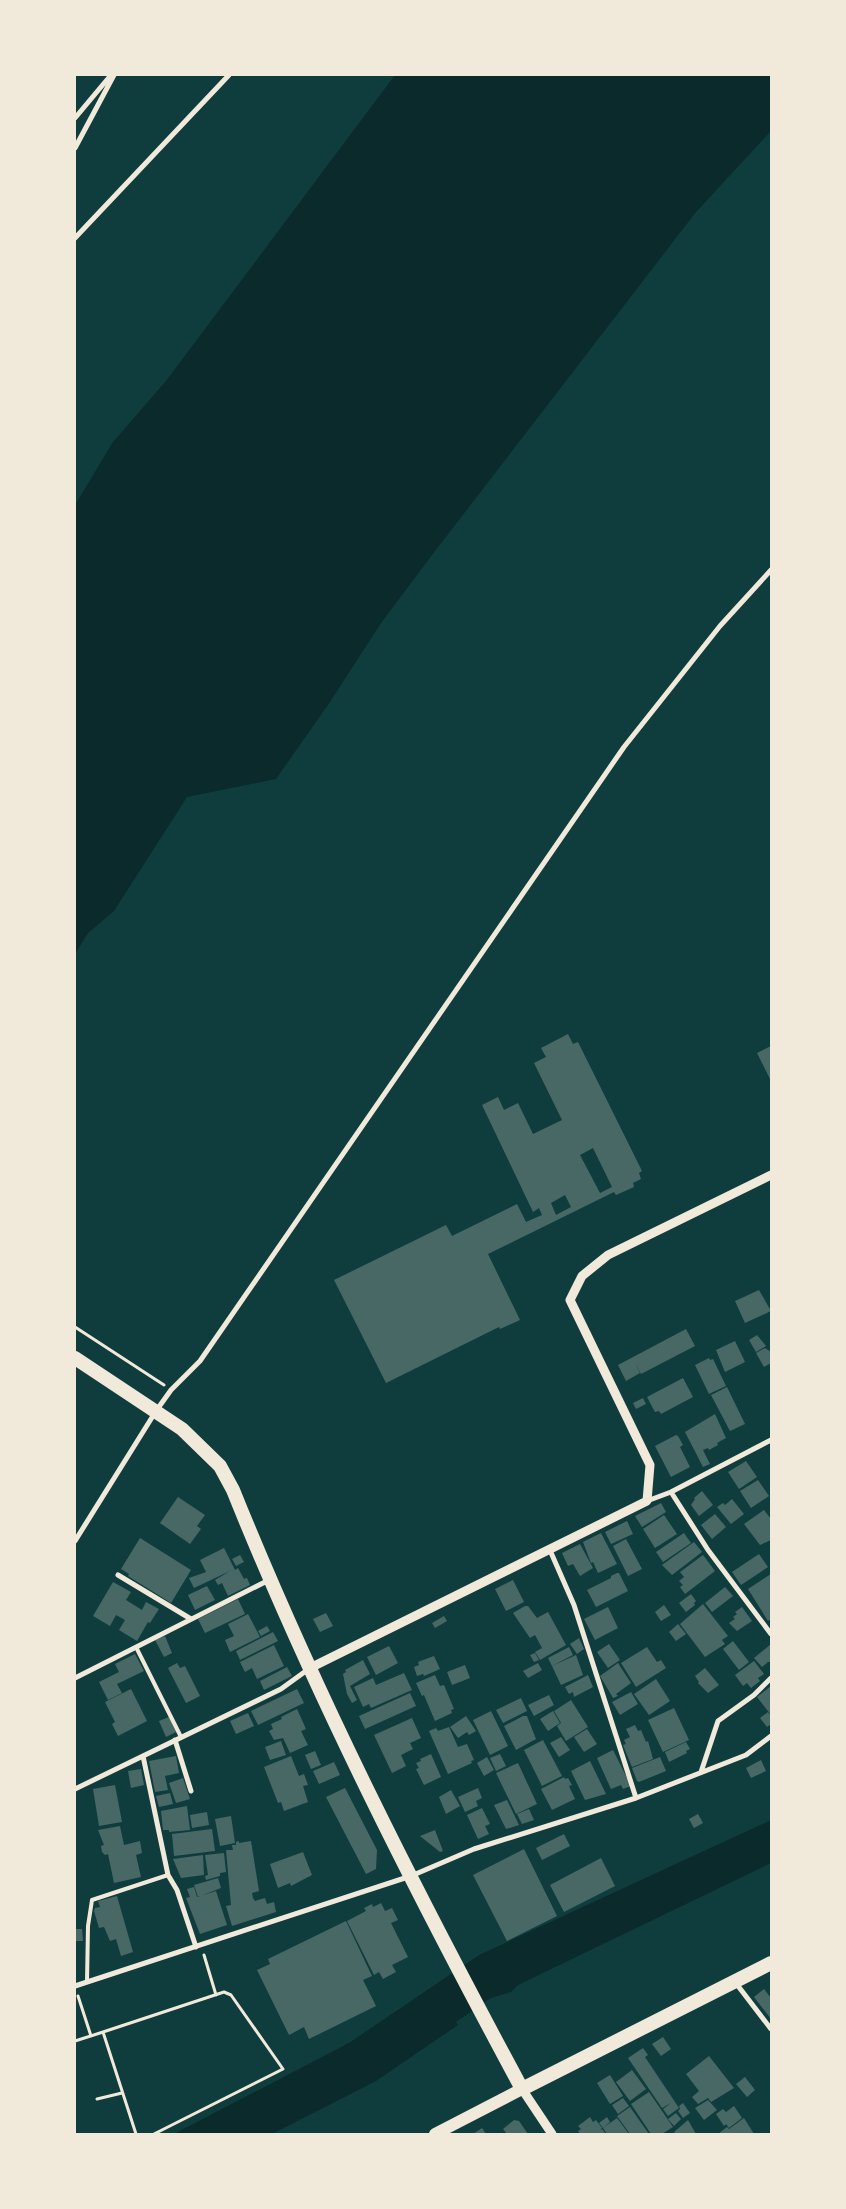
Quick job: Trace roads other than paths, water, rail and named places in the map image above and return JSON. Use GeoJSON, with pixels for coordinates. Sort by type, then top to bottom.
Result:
{"type":"FeatureCollection","features":[{"type":"Feature","properties":{"kind":"highway"},"geometry":{"type":"LineString","coordinates":[[75,1358],[182,1429],[220,1466],[233,1490],[310,1668],[358,1770],[476,2004],[522,2089],[771,1963]]}},
{"type":"Feature","properties":{"kind":"main road"},"geometry":{"type":"LineString","coordinates":[[435,2134],[522,2089]]}},
{"type":"Feature","properties":{"kind":"street"},"geometry":{"type":"LineString","coordinates":[[75,118],[112,75]]}},
{"type":"Feature","properties":{"kind":"street"},"geometry":{"type":"LineString","coordinates":[[75,148],[112,75]]}},
{"type":"Feature","properties":{"kind":"street"},"geometry":{"type":"LineString","coordinates":[[75,238],[229,75]]}},
{"type":"Feature","properties":{"kind":"street"},"geometry":{"type":"LineString","coordinates":[[75,1541],[151,1407],[200,1361],[624,747],[720,626],[771,570]]}},
{"type":"Feature","properties":{"kind":"street"},"geometry":{"type":"LineString","coordinates":[[648,1501],[650,1464],[570,1300],[582,1276],[608,1255],[771,1175]]}},
{"type":"Feature","properties":{"kind":"street"},"geometry":{"type":"LineString","coordinates":[[75,1789],[281,1689],[310,1668],[549,1548],[671,1492],[771,1440]]}},
{"type":"Feature","properties":{"kind":"street"},"geometry":{"type":"LineString","coordinates":[[671,1492],[708,1550],[771,1634]]}},
{"type":"Feature","properties":{"kind":"street"},"geometry":{"type":"LineString","coordinates":[[549,1548],[574,1605],[636,1798]]}},
{"type":"Feature","properties":{"kind":"street"},"geometry":{"type":"LineString","coordinates":[[118,1575],[191,1619]]}},
{"type":"Feature","properties":{"kind":"street"},"geometry":{"type":"LineString","coordinates":[[75,1678],[271,1579]]}},
{"type":"Feature","properties":{"kind":"street"},"geometry":{"type":"LineString","coordinates":[[701,1772],[718,1721],[754,1695],[771,1678]]}},
{"type":"Feature","properties":{"kind":"street"},"geometry":{"type":"LineString","coordinates":[[75,1986],[411,1876],[474,1849],[636,1798],[746,1754],[771,1736]]}},
{"type":"Feature","properties":{"kind":"street"},"geometry":{"type":"LineString","coordinates":[[175,1740],[191,1791]]}},
{"type":"Feature","properties":{"kind":"street"},"geometry":{"type":"LineString","coordinates":[[143,1756],[168,1875],[176,1890],[198,1946]]}},
{"type":"Feature","properties":{"kind":"street"},"geometry":{"type":"LineString","coordinates":[[734,1982],[771,2029]]}},
{"type":"Feature","properties":{"kind":"street"},"geometry":{"type":"LineString","coordinates":[[522,2089],[552,2134]]}},
{"type":"Feature","properties":{"kind":"lane"},"geometry":{"type":"LineString","coordinates":[[136,1647],[182,1737]]}},
{"type":"Feature","properties":{"kind":"lane"},"geometry":{"type":"LineString","coordinates":[[87,1982],[88,1926],[92,1900],[168,1875]]}},
{"type":"Feature","properties":{"kind":"water"},"geometry":{"type":"Polygon","coordinates":[[[395,75],[771,75],[771,131],[696,212],[432,555],[381,623],[330,702],[276,779],[187,797],[114,911],[88,933],[75,954],[75,505],[113,442],[166,381],[395,75]]]}},
{"type":"Feature","properties":{"kind":"water"},"geometry":{"type":"Polygon","coordinates":[[[771,1820],[771,1863],[518,1985],[511,1992],[491,1998],[456,2022],[458,2025],[376,2081],[272,2134],[174,2134],[349,2043],[479,1955],[771,1820]]]}}]}
